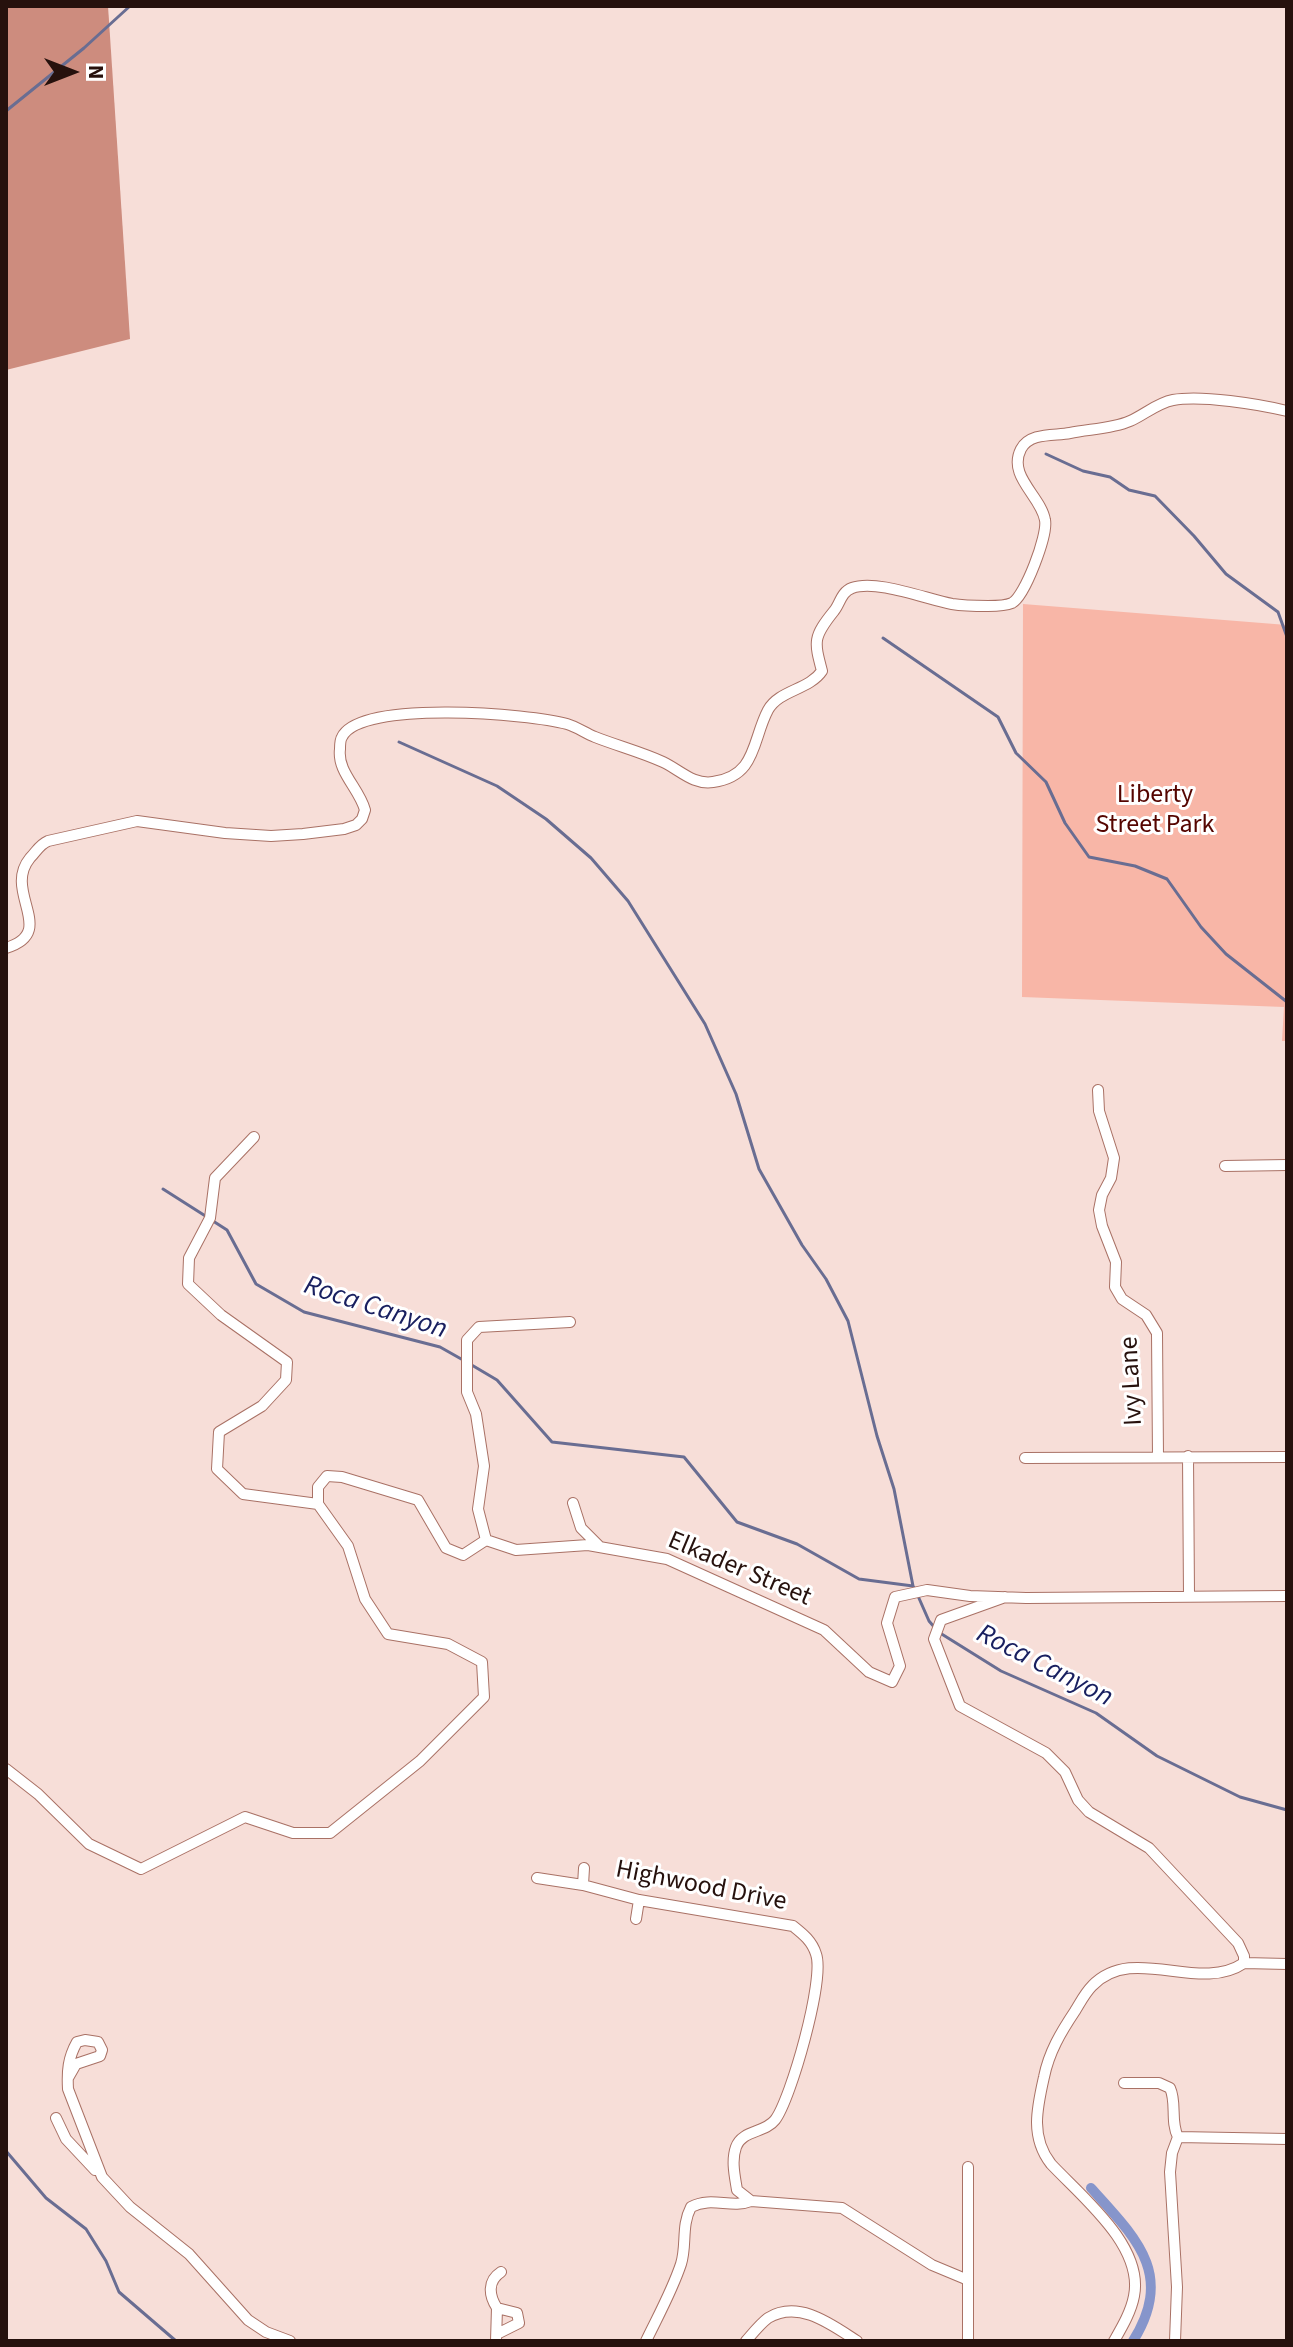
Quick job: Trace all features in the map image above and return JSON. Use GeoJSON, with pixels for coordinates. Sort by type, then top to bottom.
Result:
{"type":"FeatureCollection","features":[{"type":"Feature","properties":{"kind":"street"},"geometry":{"type":"LineString","coordinates":[[6,948],[24,940],[30,933],[32,927],[22,894],[22,872],[40,845],[48,841],[137,821],[184,829],[271,836],[344,829],[356,825],[365,810],[342,767],[339,753],[342,737],[348,730],[367,720],[418,712],[539,719],[569,724],[592,736],[667,764],[702,783],[723,780],[744,766],[754,753],[769,709],[776,701],[810,684],[820,675],[822,671],[815,650],[817,637],[850,588],[871,585],[956,605],[974,606],[1000,606],[1013,602],[1021,594],[1040,546],[1045,520],[1036,498],[1019,474],[1021,449],[1028,442],[1052,434],[1127,423],[1174,400],[1263,405],[1287,411]]}},
{"type":"Feature","properties":{"kind":"street","name":"Ivy Lane"},"geometry":{"type":"LineString","coordinates":[[1098,1090],[1099,1111],[1114,1158],[1111,1178],[1102,1195],[1099,1210],[1116,1262],[1115,1287],[1122,1299],[1146,1315],[1157,1333],[1158,1457]]}},
{"type":"Feature","properties":{"kind":"street"},"geometry":{"type":"LineString","coordinates":[[254,1137],[215,1178],[210,1218],[189,1258],[188,1284],[221,1315],[287,1362],[286,1380],[262,1406],[219,1432],[217,1469],[243,1494],[318,1504]]}},
{"type":"Feature","properties":{"kind":"street"},"geometry":{"type":"LineString","coordinates":[[1225,1166],[1287,1165]]}},
{"type":"Feature","properties":{"kind":"street"},"geometry":{"type":"LineString","coordinates":[[6,1769],[38,1794],[89,1844],[141,1869],[245,1817],[293,1833],[330,1833],[420,1761],[484,1697],[482,1662],[448,1644],[388,1634],[365,1599],[348,1546],[318,1504],[318,1487],[327,1476],[342,1477],[418,1500],[446,1548],[463,1555],[486,1540],[478,1509],[484,1466],[476,1414],[467,1392],[467,1340],[479,1327],[570,1322]]}},
{"type":"Feature","properties":{"kind":"street"},"geometry":{"type":"LineString","coordinates":[[1188,1456],[1189,1596]]}},
{"type":"Feature","properties":{"kind":"street"},"geometry":{"type":"LineString","coordinates":[[1025,1458],[1287,1457]]}},
{"type":"Feature","properties":{"kind":"street"},"geometry":{"type":"LineString","coordinates":[[573,1503],[581,1528],[601,1548]]}},
{"type":"Feature","properties":{"kind":"street","name":"Elkader Street"},"geometry":{"type":"LineString","coordinates":[[486,1540],[516,1550],[588,1545],[667,1559],[824,1630],[869,1672],[892,1682],[900,1666],[887,1623],[895,1597],[927,1590],[1005,1597],[1287,1596]]}},
{"type":"Feature","properties":{"kind":"street"},"geometry":{"type":"LineString","coordinates":[[1005,1597],[941,1620],[935,1636],[960,1706],[1036,1747],[1057,1762],[1078,1800],[1089,1812],[1135,1838],[1156,1854],[1238,1943],[1244,1963]]}},
{"type":"Feature","properties":{"kind":"street"},"geometry":{"type":"LineString","coordinates":[[583,1885],[584,1868]]}},
{"type":"Feature","properties":{"kind":"street","name":"Highwood Drive"},"geometry":{"type":"LineString","coordinates":[[537,1878],[583,1885],[639,1900],[793,1926],[809,1938],[817,1956],[818,1969],[810,2017],[783,2109],[772,2125],[747,2134],[736,2145],[733,2163],[737,2190],[751,2201]]}},
{"type":"Feature","properties":{"kind":"street"},"geometry":{"type":"LineString","coordinates":[[636,1919],[639,1900]]}},
{"type":"Feature","properties":{"kind":"street"},"geometry":{"type":"LineString","coordinates":[[1114,2341],[1134,2298],[1133,2266],[1124,2244],[1051,2164],[1041,2150],[1036,2131],[1045,2070],[1060,2034],[1093,1985],[1108,1975],[1126,1969],[1216,1975],[1244,1963],[1287,1964]]}},
{"type":"Feature","properties":{"kind":"street"},"geometry":{"type":"LineString","coordinates":[[68,2078],[68,2089],[102,2177]]}},
{"type":"Feature","properties":{"kind":"street"},"geometry":{"type":"LineString","coordinates":[[1124,2083],[1159,2083],[1170,2088],[1174,2130],[1178,2137]]}},
{"type":"Feature","properties":{"kind":"street"},"geometry":{"type":"LineString","coordinates":[[56,2118],[66,2139],[130,2207],[189,2254],[248,2320],[266,2332],[290,2341]]}},
{"type":"Feature","properties":{"kind":"street"},"geometry":{"type":"LineString","coordinates":[[1178,2137],[1287,2139]]}},
{"type":"Feature","properties":{"kind":"street"},"geometry":{"type":"LineString","coordinates":[[1175,2341],[1177,2287],[1170,2172],[1178,2137]]}},
{"type":"Feature","properties":{"kind":"street"},"geometry":{"type":"LineString","coordinates":[[968,2167],[968,2341]]}},
{"type":"Feature","properties":{"kind":"street"},"geometry":{"type":"LineString","coordinates":[[646,2341],[680,2266],[686,2217],[691,2207],[714,2200],[740,2206],[751,2201],[842,2208],[932,2265],[968,2280]]}},
{"type":"Feature","properties":{"kind":"street"},"geometry":{"type":"LineString","coordinates":[[496,2338],[497,2308],[491,2298],[490,2287],[495,2276],[501,2272]]}},
{"type":"Feature","properties":{"kind":"street"},"geometry":{"type":"LineString","coordinates":[[496,2338],[519,2323],[517,2313],[497,2308]]}},
{"type":"Feature","properties":{"kind":"street"},"geometry":{"type":"LineString","coordinates":[[746,2341],[771,2316],[789,2312],[810,2314],[857,2341]]}},
{"type":"Feature","properties":{"kind":"green space","name":"Liberty Street Park"},"geometry":{"type":"Polygon","coordinates":[[[1023,604],[1287,625],[1287,1041],[1282,1041],[1284,1007],[1022,997],[1023,604]]]}},
{"type":"Feature","properties":{"kind":"shaded area"},"geometry":{"type":"Polygon","coordinates":[[[6,6],[108,6],[130,339],[6,370],[6,6]]]}},
{"type":"Feature","properties":{"kind":"waterway"},"geometry":{"type":"LineString","coordinates":[[6,111],[130,6]]}},
{"type":"Feature","properties":{"kind":"waterway"},"geometry":{"type":"LineString","coordinates":[[1046,454],[1083,471],[1110,477],[1129,490],[1155,496],[1226,574],[1278,612],[1287,637]]}},
{"type":"Feature","properties":{"kind":"waterway"},"geometry":{"type":"LineString","coordinates":[[883,638],[998,717],[1016,753],[1046,782],[1065,823],[1089,857],[1135,866],[1167,879],[1201,927],[1226,954],[1287,1002]]}},
{"type":"Feature","properties":{"kind":"waterway"},"geometry":{"type":"LineString","coordinates":[[399,742],[497,786],[546,819],[591,858],[628,901],[705,1024],[736,1094],[759,1169],[848,1321],[894,1489],[913,1586]]}},
{"type":"Feature","properties":{"kind":"waterway","name":"Roca Canyon"},"geometry":{"type":"LineString","coordinates":[[163,1189],[207,1217]]}},
{"type":"Feature","properties":{"kind":"waterway","name":"Roca Canyon"},"geometry":{"type":"LineString","coordinates":[[213,1221],[227,1230],[256,1284],[304,1312],[440,1347],[463,1360]]}},
{"type":"Feature","properties":{"kind":"waterway","name":"Roca Canyon"},"geometry":{"type":"LineString","coordinates":[[470,1364],[497,1380],[552,1442],[684,1457],[737,1522],[797,1544],[859,1579],[913,1586],[915,1589]]}},
{"type":"Feature","properties":{"kind":"waterway","name":"Roca Canyon"},"geometry":{"type":"LineString","coordinates":[[918,1596],[935,1628]]}},
{"type":"Feature","properties":{"kind":"waterway","name":"Roca Canyon"},"geometry":{"type":"LineString","coordinates":[[940,1633],[1001,1671],[1096,1713],[1157,1756],[1240,1797],[1287,1810]]}},
{"type":"Feature","properties":{"kind":"waterway"},"geometry":{"type":"LineString","coordinates":[[6,2151],[46,2198],[86,2229],[106,2261],[119,2292],[176,2341]]}},
{"type":"Feature","properties":{"kind":"waterway"},"geometry":{"type":"LineString","coordinates":[[1091,2188],[1135,2241],[1145,2258],[1150,2276],[1150,2296],[1145,2317],[1133,2341]]}}]}
